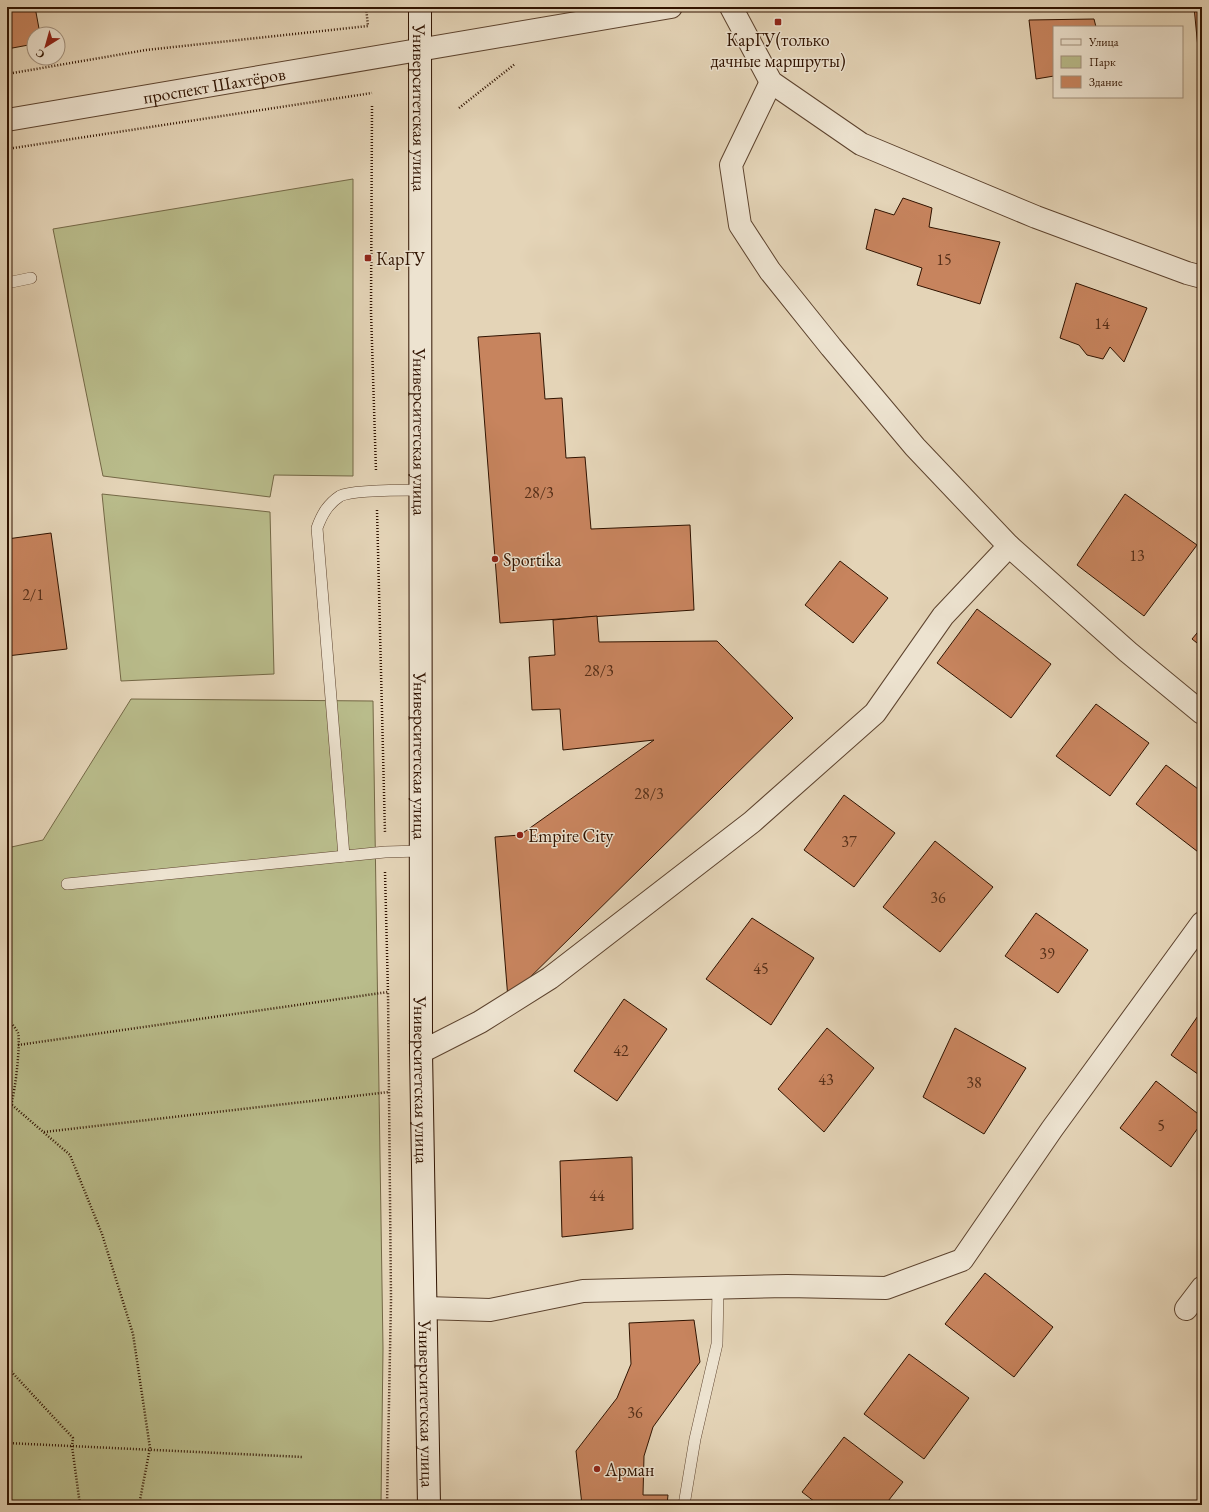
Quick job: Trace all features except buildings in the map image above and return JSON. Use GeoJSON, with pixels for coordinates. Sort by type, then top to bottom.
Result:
{"type":"FeatureCollection","features":[{"type":"Feature","properties":{"kind":"street","name":"Университетская улица"},"geometry":{"type":"LineString","coordinates":[[420,7],[420,1052],[429,1505]]}},
{"type":"Feature","properties":{"kind":"street","name":"проспект Шахтёров"},"geometry":{"type":"LineString","coordinates":[[7,120],[671,7]]}},
{"type":"Feature","properties":{"kind":"street"},"geometry":{"type":"LineString","coordinates":[[731,7],[771,82],[861,144],[1036,217],[1187,273],[1202,277]]}},
{"type":"Feature","properties":{"kind":"street"},"geometry":{"type":"LineString","coordinates":[[771,82],[731,165],[740,225],[770,271],[915,447],[1009,546],[1128,652],[1202,713]]}},
{"type":"Feature","properties":{"kind":"street"},"geometry":{"type":"LineString","coordinates":[[420,1052],[480,1022],[550,978],[752,822],[875,713],[942,616],[1009,546]]}},
{"type":"Feature","properties":{"kind":"street"},"geometry":{"type":"LineString","coordinates":[[426,1308],[490,1310],[583,1291],[787,1286],[886,1288],[962,1260],[1052,1129],[1202,923]]}},
{"type":"Feature","properties":{"kind":"street"},"geometry":{"type":"LineString","coordinates":[[1186,1309],[1202,1288]]}},
{"type":"Feature","properties":{"kind":"lane"},"geometry":{"type":"LineString","coordinates":[[7,283],[31,278]]}},
{"type":"Feature","properties":{"kind":"lane"},"geometry":{"type":"LineString","coordinates":[[344,856],[317,528],[322,514],[330,504],[342,495],[376,491],[420,490]]}},
{"type":"Feature","properties":{"kind":"lane"},"geometry":{"type":"LineString","coordinates":[[67,884],[385,852],[420,851]]}},
{"type":"Feature","properties":{"kind":"lane"},"geometry":{"type":"LineString","coordinates":[[684,1505],[695,1439],[716,1344],[718,1288]]}},
{"type":"Feature","properties":{"kind":"path"},"geometry":{"type":"LineString","coordinates":[[7,74],[146,50],[368,26],[366,7]]}},
{"type":"Feature","properties":{"kind":"path"},"geometry":{"type":"LineString","coordinates":[[460,108],[515,64]]}},
{"type":"Feature","properties":{"kind":"path"},"geometry":{"type":"LineString","coordinates":[[7,149],[372,93]]}},
{"type":"Feature","properties":{"kind":"path"},"geometry":{"type":"LineString","coordinates":[[372,106],[372,312],[388,992],[392,1300],[387,1505]]}},
{"type":"Feature","properties":{"kind":"path"},"geometry":{"type":"LineString","coordinates":[[18,1045],[388,992]]}},
{"type":"Feature","properties":{"kind":"path"},"geometry":{"type":"LineString","coordinates":[[7,1018],[18,1032],[12,1105],[7,1115]]}},
{"type":"Feature","properties":{"kind":"path"},"geometry":{"type":"LineString","coordinates":[[44,1132],[389,1092]]}},
{"type":"Feature","properties":{"kind":"path"},"geometry":{"type":"LineString","coordinates":[[12,1105],[70,1155],[102,1234],[133,1334],[150,1448],[139,1505]]}},
{"type":"Feature","properties":{"kind":"path"},"geometry":{"type":"LineString","coordinates":[[7,1367],[73,1438],[72,1446],[80,1505]]}},
{"type":"Feature","properties":{"kind":"path"},"geometry":{"type":"LineString","coordinates":[[7,1443],[150,1448],[303,1457]]}},
{"type":"Feature","properties":{"kind":"green space"},"geometry":{"type":"Polygon","coordinates":[[[353,179],[353,476],[274,475],[270,497],[103,476],[53,229],[353,179]]]}},
{"type":"Feature","properties":{"kind":"green space"},"geometry":{"type":"Polygon","coordinates":[[[102,494],[270,512],[274,674],[121,681],[102,494]]]}},
{"type":"Feature","properties":{"kind":"green space"},"geometry":{"type":"Polygon","coordinates":[[[131,699],[373,701],[383,1349],[381,1505],[7,1505],[7,848],[43,840],[131,699]]]}},
{"type":"Feature","properties":{"kind":"place","name":"КарГУ(только дачные маршруты)"},"geometry":{"type":"Point","coordinates":[778,22]}},
{"type":"Feature","properties":{"kind":"place","name":"КарГУ"},"geometry":{"type":"Point","coordinates":[368,258]}},
{"type":"Feature","properties":{"kind":"place","name":"Sportika"},"geometry":{"type":"Point","coordinates":[495,559]}},
{"type":"Feature","properties":{"kind":"place","name":"Empire City"},"geometry":{"type":"Point","coordinates":[520,835]}},
{"type":"Feature","properties":{"kind":"place","name":"Арман"},"geometry":{"type":"Point","coordinates":[597,1469]}}]}
